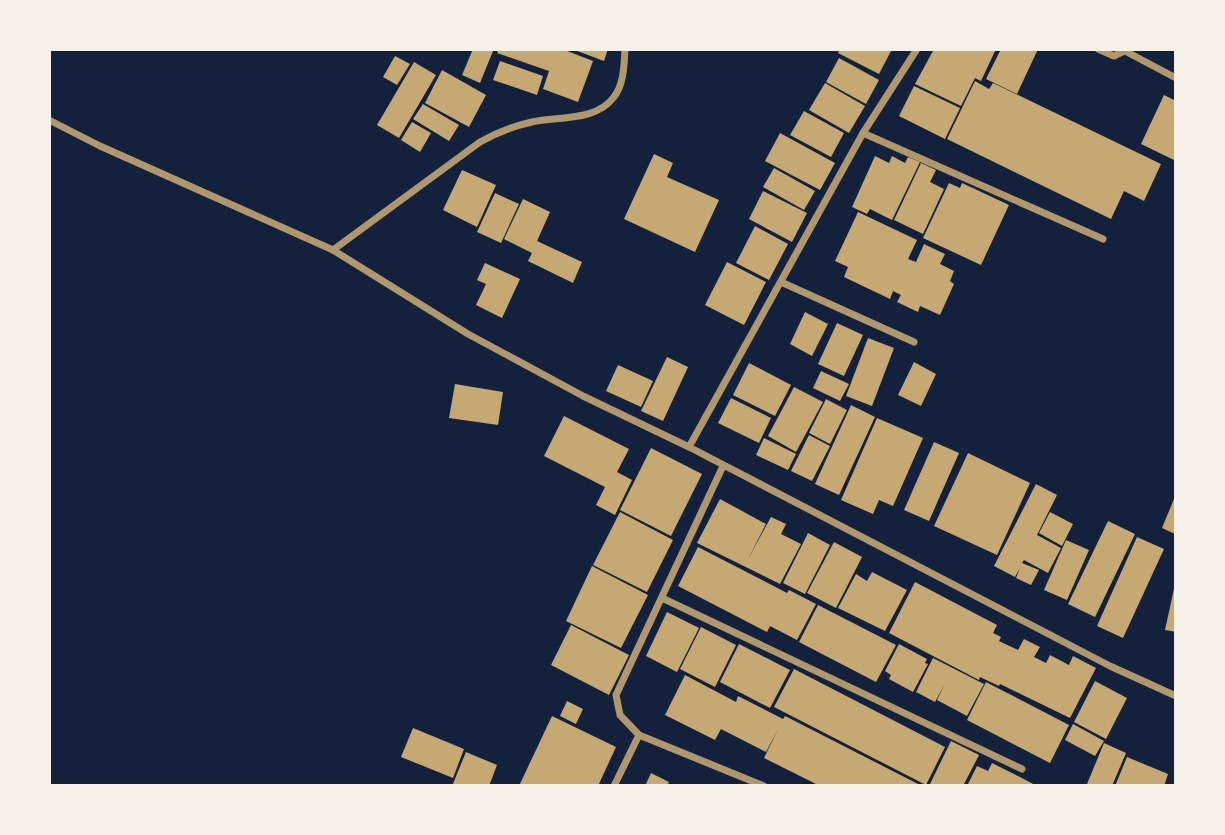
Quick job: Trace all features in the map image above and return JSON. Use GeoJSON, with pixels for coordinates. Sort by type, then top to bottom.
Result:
{"type":"FeatureCollection","features":[{"type":"Feature","properties":{"kind":"street"},"geometry":{"type":"LineString","coordinates":[[333,250],[481,142],[504,129],[535,121],[584,116],[603,108],[616,95],[622,79],[625,49]]}},
{"type":"Feature","properties":{"kind":"street"},"geometry":{"type":"LineString","coordinates":[[689,447],[863,133],[917,49]]}},
{"type":"Feature","properties":{"kind":"street"},"geometry":{"type":"LineString","coordinates":[[1098,49],[1114,56],[1126,50],[1176,78]]}},
{"type":"Feature","properties":{"kind":"street"},"geometry":{"type":"LineString","coordinates":[[49,120],[100,146],[333,250],[468,334],[583,396],[689,447],[1110,666],[1176,696]]}},
{"type":"Feature","properties":{"kind":"street"},"geometry":{"type":"LineString","coordinates":[[863,133],[1103,239]]}},
{"type":"Feature","properties":{"kind":"street"},"geometry":{"type":"LineString","coordinates":[[781,282],[914,342]]}},
{"type":"Feature","properties":{"kind":"street"},"geometry":{"type":"LineString","coordinates":[[723,466],[616,695],[620,715],[639,735],[764,786]]}},
{"type":"Feature","properties":{"kind":"street"},"geometry":{"type":"LineString","coordinates":[[662,598],[1022,769]]}},
{"type":"Feature","properties":{"kind":"street"},"geometry":{"type":"LineString","coordinates":[[614,786],[639,735]]}},
{"type":"Feature","properties":{"kind":"building"},"geometry":{"type":"Polygon","coordinates":[[[473,49],[493,51],[480,83],[462,75],[473,49]]]}},
{"type":"Feature","properties":{"kind":"building"},"geometry":{"type":"Polygon","coordinates":[[[499,49],[562,49],[593,61],[578,102],[543,89],[549,71],[497,53],[499,49]]]}},
{"type":"Feature","properties":{"kind":"building"},"geometry":{"type":"Polygon","coordinates":[[[572,49],[608,49],[604,61],[572,49]]]}},
{"type":"Feature","properties":{"kind":"building"},"geometry":{"type":"Polygon","coordinates":[[[840,49],[891,51],[879,74],[838,53],[840,49]]]}},
{"type":"Feature","properties":{"kind":"building"},"geometry":{"type":"Polygon","coordinates":[[[934,49],[996,49],[981,81],[975,78],[961,106],[915,84],[934,49]]]}},
{"type":"Feature","properties":{"kind":"building"},"geometry":{"type":"Polygon","coordinates":[[[1001,49],[1038,49],[1017,94],[986,79],[1001,49]]]}},
{"type":"Feature","properties":{"kind":"building"},"geometry":{"type":"Polygon","coordinates":[[[395,56],[410,64],[397,85],[383,77],[395,56]]]}},
{"type":"Feature","properties":{"kind":"building"},"geometry":{"type":"Polygon","coordinates":[[[839,58],[879,80],[866,104],[826,82],[839,58]]]}},
{"type":"Feature","properties":{"kind":"building"},"geometry":{"type":"Polygon","coordinates":[[[500,61],[543,76],[537,95],[493,80],[500,61]]]}},
{"type":"Feature","properties":{"kind":"building"},"geometry":{"type":"Polygon","coordinates":[[[414,62],[436,75],[399,138],[377,125],[414,62]]]}},
{"type":"Feature","properties":{"kind":"building"},"geometry":{"type":"Polygon","coordinates":[[[442,70],[486,95],[469,127],[425,103],[442,70]]]}},
{"type":"Feature","properties":{"kind":"building"},"geometry":{"type":"Polygon","coordinates":[[[975,81],[989,89],[993,83],[1161,164],[1144,201],[1124,191],[1111,219],[947,139],[975,81]]]}},
{"type":"Feature","properties":{"kind":"building"},"geometry":{"type":"Polygon","coordinates":[[[825,83],[865,106],[849,133],[809,110],[825,83]]]}},
{"type":"Feature","properties":{"kind":"building"},"geometry":{"type":"Polygon","coordinates":[[[914,86],[960,108],[945,139],[899,116],[914,86]]]}},
{"type":"Feature","properties":{"kind":"building"},"geometry":{"type":"Polygon","coordinates":[[[1164,95],[1176,101],[1176,161],[1141,144],[1164,95]]]}},
{"type":"Feature","properties":{"kind":"building"},"geometry":{"type":"Polygon","coordinates":[[[423,104],[459,125],[449,141],[413,119],[423,104]]]}},
{"type":"Feature","properties":{"kind":"building"},"geometry":{"type":"Polygon","coordinates":[[[804,111],[844,133],[831,157],[790,135],[804,111]]]}},
{"type":"Feature","properties":{"kind":"building"},"geometry":{"type":"Polygon","coordinates":[[[412,122],[431,133],[420,152],[401,140],[412,122]]]}},
{"type":"Feature","properties":{"kind":"building"},"geometry":{"type":"Polygon","coordinates":[[[780,133],[835,163],[820,190],[765,161],[780,133]]]}},
{"type":"Feature","properties":{"kind":"building"},"geometry":{"type":"Polygon","coordinates":[[[654,154],[673,163],[667,177],[719,200],[695,252],[624,219],[654,154]]]}},
{"type":"Feature","properties":{"kind":"building"},"geometry":{"type":"Polygon","coordinates":[[[875,156],[889,163],[892,156],[905,163],[908,157],[920,162],[892,220],[870,209],[867,214],[852,207],[875,156]]]}},
{"type":"Feature","properties":{"kind":"building"},"geometry":{"type":"Polygon","coordinates":[[[921,163],[936,170],[930,182],[944,189],[923,234],[894,220],[921,163]]]}},
{"type":"Feature","properties":{"kind":"building"},"geometry":{"type":"Polygon","coordinates":[[[774,168],[815,191],[804,210],[763,187],[774,168]]]}},
{"type":"Feature","properties":{"kind":"building"},"geometry":{"type":"Polygon","coordinates":[[[462,170],[496,185],[477,227],[443,210],[462,170]]]}},
{"type":"Feature","properties":{"kind":"building"},"geometry":{"type":"Polygon","coordinates":[[[949,183],[960,188],[962,183],[1009,205],[981,265],[923,238],[949,183]]]}},
{"type":"Feature","properties":{"kind":"building"},"geometry":{"type":"Polygon","coordinates":[[[763,191],[807,213],[792,242],[749,219],[763,191]]]}},
{"type":"Feature","properties":{"kind":"building"},"geometry":{"type":"Polygon","coordinates":[[[495,193],[519,204],[501,243],[477,232],[495,193]]]}},
{"type":"Feature","properties":{"kind":"building"},"geometry":{"type":"Polygon","coordinates":[[[523,199],[550,212],[537,241],[582,262],[573,283],[528,261],[532,253],[504,239],[523,199]]]}},
{"type":"Feature","properties":{"kind":"building"},"geometry":{"type":"Polygon","coordinates":[[[858,212],[917,240],[908,259],[916,262],[924,244],[945,254],[940,264],[954,271],[950,281],[954,284],[940,315],[920,306],[918,312],[897,302],[901,295],[893,291],[890,299],[844,277],[848,267],[835,261],[858,212]]]}},
{"type":"Feature","properties":{"kind":"building"},"geometry":{"type":"Polygon","coordinates":[[[755,226],[788,244],[769,280],[736,263],[755,226]]]}},
{"type":"Feature","properties":{"kind":"building"},"geometry":{"type":"Polygon","coordinates":[[[727,262],[766,282],[744,325],[705,305],[727,262]]]}},
{"type":"Feature","properties":{"kind":"building"},"geometry":{"type":"Polygon","coordinates":[[[485,263],[520,279],[502,318],[476,305],[486,284],[477,280],[485,263]]]}},
{"type":"Feature","properties":{"kind":"building"},"geometry":{"type":"Polygon","coordinates":[[[805,312],[828,324],[812,356],[790,344],[805,312]]]}},
{"type":"Feature","properties":{"kind":"building"},"geometry":{"type":"Polygon","coordinates":[[[837,323],[863,335],[844,376],[818,364],[837,323]]]}},
{"type":"Feature","properties":{"kind":"building"},"geometry":{"type":"Polygon","coordinates":[[[868,338],[894,348],[872,406],[846,396],[868,338]]]}},
{"type":"Feature","properties":{"kind":"building"},"geometry":{"type":"Polygon","coordinates":[[[667,357],[688,367],[663,421],[641,411],[667,357]]]}},
{"type":"Feature","properties":{"kind":"building"},"geometry":{"type":"Polygon","coordinates":[[[914,362],[936,374],[921,406],[898,395],[914,362]]]}},
{"type":"Feature","properties":{"kind":"building"},"geometry":{"type":"Polygon","coordinates":[[[749,363],[791,385],[775,416],[733,395],[749,363]]]}},
{"type":"Feature","properties":{"kind":"building"},"geometry":{"type":"Polygon","coordinates":[[[618,365],[653,381],[641,407],[606,391],[618,365]]]}},
{"type":"Feature","properties":{"kind":"building"},"geometry":{"type":"Polygon","coordinates":[[[821,371],[849,384],[840,401],[813,388],[821,371]]]}},
{"type":"Feature","properties":{"kind":"building"},"geometry":{"type":"Polygon","coordinates":[[[455,384],[503,392],[498,425],[449,418],[455,384]]]}},
{"type":"Feature","properties":{"kind":"building"},"geometry":{"type":"Polygon","coordinates":[[[794,387],[823,402],[796,452],[768,436],[794,387]]]}},
{"type":"Feature","properties":{"kind":"building"},"geometry":{"type":"Polygon","coordinates":[[[731,398],[771,418],[759,443],[718,423],[731,398]]]}},
{"type":"Feature","properties":{"kind":"building"},"geometry":{"type":"Polygon","coordinates":[[[826,399],[847,410],[830,444],[809,433],[826,399]]]}},
{"type":"Feature","properties":{"kind":"building"},"geometry":{"type":"Polygon","coordinates":[[[851,405],[875,417],[839,495],[815,484],[851,405]]]}},
{"type":"Feature","properties":{"kind":"building"},"geometry":{"type":"Polygon","coordinates":[[[564,416],[629,449],[617,472],[632,480],[615,515],[596,505],[605,487],[544,456],[564,416]]]}},
{"type":"Feature","properties":{"kind":"building"},"geometry":{"type":"Polygon","coordinates":[[[877,418],[923,438],[893,506],[879,500],[873,514],[841,500],[877,418]]]}},
{"type":"Feature","properties":{"kind":"building"},"geometry":{"type":"Polygon","coordinates":[[[809,435],[830,446],[812,481],[791,471],[809,435]]]}},
{"type":"Feature","properties":{"kind":"building"},"geometry":{"type":"Polygon","coordinates":[[[764,438],[796,454],[788,470],[756,455],[764,438]]]}},
{"type":"Feature","properties":{"kind":"building"},"geometry":{"type":"Polygon","coordinates":[[[934,442],[959,453],[929,521],[904,510],[934,442]]]}},
{"type":"Feature","properties":{"kind":"building"},"geometry":{"type":"Polygon","coordinates":[[[651,448],[702,474],[671,536],[620,510],[651,448]]]}},
{"type":"Feature","properties":{"kind":"building"},"geometry":{"type":"Polygon","coordinates":[[[968,453],[1030,483],[997,555],[934,526],[968,453]]]}},
{"type":"Feature","properties":{"kind":"building"},"geometry":{"type":"Polygon","coordinates":[[[1036,484],[1057,495],[1037,535],[1061,548],[1048,573],[1024,560],[1022,563],[1039,570],[1031,585],[1016,578],[1020,568],[1015,577],[994,566],[1036,484]]]}},
{"type":"Feature","properties":{"kind":"building"},"geometry":{"type":"Polygon","coordinates":[[[1176,494],[1176,532],[1175,534],[1162,528],[1176,494]]]}},
{"type":"Feature","properties":{"kind":"building"},"geometry":{"type":"Polygon","coordinates":[[[720,499],[766,524],[747,561],[771,517],[786,524],[781,534],[801,544],[780,584],[697,543],[720,499]]]}},
{"type":"Feature","properties":{"kind":"building"},"geometry":{"type":"Polygon","coordinates":[[[620,512],[673,540],[647,592],[593,565],[620,512]]]}},
{"type":"Feature","properties":{"kind":"building"},"geometry":{"type":"Polygon","coordinates":[[[1050,512],[1073,524],[1062,546],[1039,533],[1050,512]]]}},
{"type":"Feature","properties":{"kind":"building"},"geometry":{"type":"Polygon","coordinates":[[[1108,521],[1135,534],[1095,617],[1068,604],[1108,521]]]}},
{"type":"Feature","properties":{"kind":"building"},"geometry":{"type":"Polygon","coordinates":[[[808,533],[830,545],[805,594],[783,583],[808,533]]]}},
{"type":"Feature","properties":{"kind":"building"},"geometry":{"type":"Polygon","coordinates":[[[1137,537],[1164,549],[1123,638],[1097,626],[1137,537]]]}},
{"type":"Feature","properties":{"kind":"building"},"geometry":{"type":"Polygon","coordinates":[[[1066,540],[1089,550],[1067,600],[1044,590],[1066,540]]]}},
{"type":"Feature","properties":{"kind":"building"},"geometry":{"type":"Polygon","coordinates":[[[834,542],[862,557],[836,608],[807,593],[834,542]]]}},
{"type":"Feature","properties":{"kind":"building"},"geometry":{"type":"Polygon","coordinates":[[[698,547],[787,593],[789,590],[816,604],[797,640],[770,626],[767,632],[678,586],[698,547]]]}},
{"type":"Feature","properties":{"kind":"building"},"geometry":{"type":"Polygon","coordinates":[[[592,566],[648,595],[621,648],[566,621],[592,566]]]}},
{"type":"Feature","properties":{"kind":"building"},"geometry":{"type":"Polygon","coordinates":[[[872,572],[907,590],[885,631],[838,608],[856,574],[867,581],[872,572]]]}},
{"type":"Feature","properties":{"kind":"building"},"geometry":{"type":"Polygon","coordinates":[[[915,582],[997,625],[993,633],[1001,637],[999,641],[1018,650],[1024,639],[1040,647],[1034,657],[1046,663],[1050,655],[1069,665],[1073,656],[1096,668],[1070,718],[1000,684],[999,686],[980,677],[979,680],[889,633],[915,582]]]}},
{"type":"Feature","properties":{"kind":"building"},"geometry":{"type":"Polygon","coordinates":[[[1176,584],[1176,632],[1165,630],[1176,584]]]}},
{"type":"Feature","properties":{"kind":"building"},"geometry":{"type":"Polygon","coordinates":[[[818,605],[896,645],[876,682],[799,642],[818,605]]]}},
{"type":"Feature","properties":{"kind":"building"},"geometry":{"type":"Polygon","coordinates":[[[667,612],[699,628],[677,672],[646,656],[667,612]]]}},
{"type":"Feature","properties":{"kind":"building"},"geometry":{"type":"Polygon","coordinates":[[[571,625],[629,655],[609,695],[551,665],[571,625]]]}},
{"type":"Feature","properties":{"kind":"building"},"geometry":{"type":"Polygon","coordinates":[[[701,627],[736,645],[715,687],[680,669],[701,627]]]}},
{"type":"Feature","properties":{"kind":"building"},"geometry":{"type":"Polygon","coordinates":[[[739,644],[790,670],[770,708],[720,682],[739,644]]]}},
{"type":"Feature","properties":{"kind":"building"},"geometry":{"type":"Polygon","coordinates":[[[899,644],[927,659],[925,663],[928,664],[913,692],[889,679],[891,675],[885,671],[899,644]]]}},
{"type":"Feature","properties":{"kind":"building"},"geometry":{"type":"Polygon","coordinates":[[[933,658],[984,684],[967,716],[937,700],[944,685],[935,702],[916,692],[933,658]]]}},
{"type":"Feature","properties":{"kind":"building"},"geometry":{"type":"Polygon","coordinates":[[[794,669],[945,747],[926,785],[774,707],[794,669]]]}},
{"type":"Feature","properties":{"kind":"building"},"geometry":{"type":"Polygon","coordinates":[[[685,675],[736,702],[738,696],[783,719],[785,716],[922,786],[820,786],[764,758],[778,729],[766,752],[721,729],[715,740],[665,715],[685,675]]]}},
{"type":"Feature","properties":{"kind":"building"},"geometry":{"type":"Polygon","coordinates":[[[1095,681],[1127,698],[1106,739],[1074,722],[1095,681]]]}},
{"type":"Feature","properties":{"kind":"building"},"geometry":{"type":"Polygon","coordinates":[[[986,682],[1069,725],[1050,763],[967,720],[986,682]]]}},
{"type":"Feature","properties":{"kind":"building"},"geometry":{"type":"Polygon","coordinates":[[[567,701],[583,709],[576,724],[560,716],[567,701]]]}},
{"type":"Feature","properties":{"kind":"building"},"geometry":{"type":"Polygon","coordinates":[[[552,716],[616,747],[598,786],[519,786],[552,716]]]}},
{"type":"Feature","properties":{"kind":"building"},"geometry":{"type":"Polygon","coordinates":[[[1073,724],[1104,741],[1095,756],[1065,740],[1073,724]]]}},
{"type":"Feature","properties":{"kind":"building"},"geometry":{"type":"Polygon","coordinates":[[[413,728],[464,749],[453,778],[401,757],[413,728]]]}},
{"type":"Feature","properties":{"kind":"building"},"geometry":{"type":"Polygon","coordinates":[[[951,741],[979,755],[963,786],[933,786],[930,784],[951,741]]]}},
{"type":"Feature","properties":{"kind":"building"},"geometry":{"type":"Polygon","coordinates":[[[1104,743],[1126,753],[1112,786],[1092,786],[1087,784],[1104,743]]]}},
{"type":"Feature","properties":{"kind":"building"},"geometry":{"type":"Polygon","coordinates":[[[466,752],[497,765],[489,786],[452,786],[466,752]]]}},
{"type":"Feature","properties":{"kind":"building"},"geometry":{"type":"Polygon","coordinates":[[[1127,757],[1168,774],[1164,786],[1115,786],[1127,757]]]}},
{"type":"Feature","properties":{"kind":"building"},"geometry":{"type":"Polygon","coordinates":[[[992,763],[1037,786],[967,786],[977,766],[988,771],[992,763]]]}},
{"type":"Feature","properties":{"kind":"building"},"geometry":{"type":"Polygon","coordinates":[[[651,773],[669,782],[667,786],[645,786],[651,773]]]}}]}
